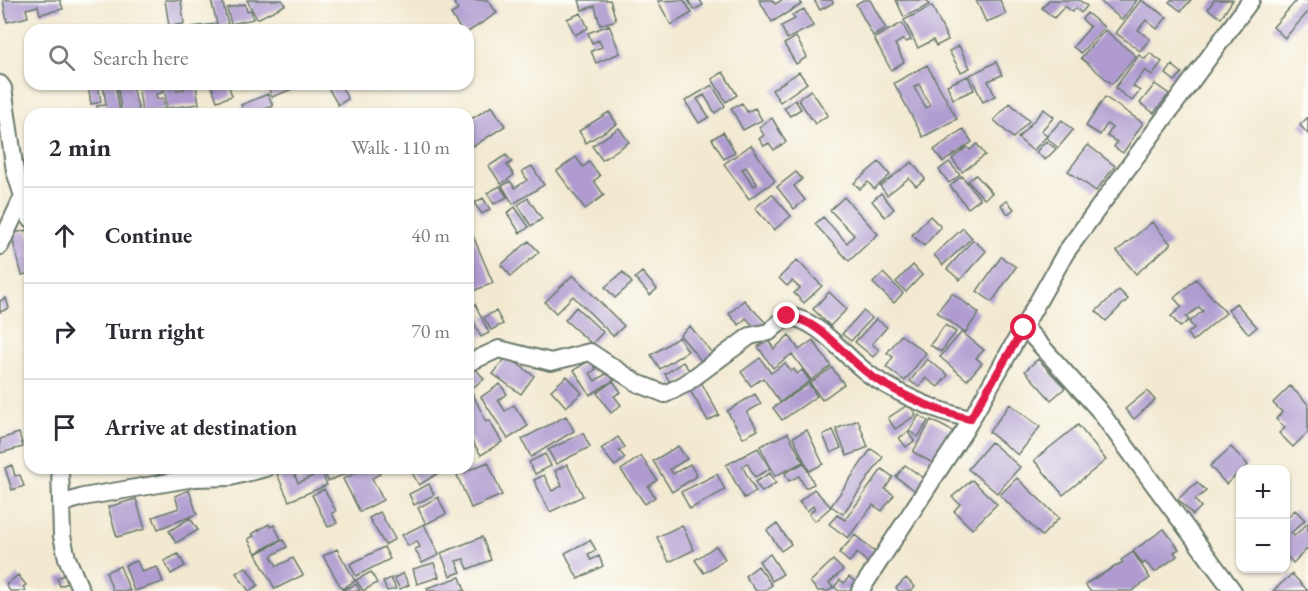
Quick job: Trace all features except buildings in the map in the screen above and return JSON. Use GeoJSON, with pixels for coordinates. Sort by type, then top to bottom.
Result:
{"type":"FeatureCollection","features":[{"type":"Feature","properties":{"kind":"street"},"geometry":{"type":"LineString","coordinates":[[860,591],[970,419],[1024,328],[1034,304],[1066,252],[1251,0]]}},
{"type":"Feature","properties":{"kind":"street"},"geometry":{"type":"LineString","coordinates":[[0,84],[3,88],[15,171],[24,194],[0,246]]}},
{"type":"Feature","properties":{"kind":"street"},"geometry":{"type":"LineString","coordinates":[[474,360],[499,349],[551,362],[590,352],[636,383],[664,394],[685,384],[750,336],[769,332],[787,316],[802,318],[838,345],[875,378],[938,411],[970,419]]}},
{"type":"Feature","properties":{"kind":"street"},"geometry":{"type":"LineString","coordinates":[[1024,328],[1098,409],[1233,591]]}},
{"type":"Feature","properties":{"kind":"street"},"geometry":{"type":"LineString","coordinates":[[60,474],[62,536],[67,558],[81,591]]}},
{"type":"Feature","properties":{"kind":"street"},"geometry":{"type":"LineString","coordinates":[[61,504],[82,497],[194,478],[230,477],[242,474]]}},
{"type":"Feature","properties":{"kind":"route"},"geometry":{"type":"LineString","coordinates":[[787,316],[802,318],[838,345],[875,378],[938,411],[970,419],[1024,328]]}}]}
